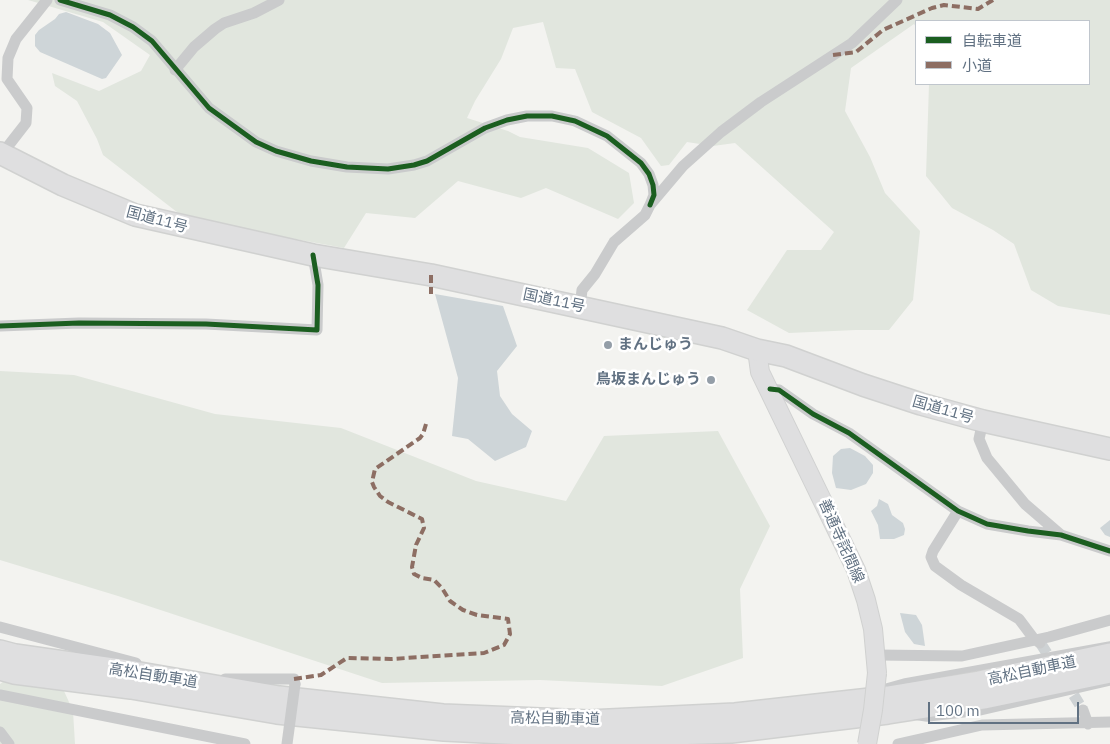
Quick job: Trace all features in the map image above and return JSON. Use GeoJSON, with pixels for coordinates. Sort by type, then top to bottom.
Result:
{"type":"FeatureCollection","features":[{"type":"Feature","properties":{"kind":"highway","name":"国道11号"},"geometry":{"type":"LineString","coordinates":[[1,154],[63,185],[135,216],[313,255],[431,275],[722,338],[757,350],[786,356],[863,385],[983,421],[1110,449]]}},
{"type":"Feature","properties":{"kind":"highway","name":"高松自動車道"},"geometry":{"type":"LineString","coordinates":[[0,651],[15,655],[134,672],[279,697],[443,716],[589,721],[735,714],[888,698],[1110,654]]}},
{"type":"Feature","properties":{"kind":"highway","name":"高松自動車道"},"geometry":{"type":"LineString","coordinates":[[0,668],[14,673],[130,688],[277,713],[462,731],[584,737],[731,732],[888,713],[984,698],[1110,672]]}},
{"type":"Feature","properties":{"kind":"main road","name":"善通寺詫間線"},"geometry":{"type":"LineString","coordinates":[[757,350],[760,372],[770,388],[856,570],[866,600],[873,629],[877,673],[867,744]]}},
{"type":"Feature","properties":{"kind":"street"},"geometry":{"type":"LineString","coordinates":[[1,154],[26,122],[26,108],[7,79],[8,58],[16,39],[47,0]]}},
{"type":"Feature","properties":{"kind":"street"},"geometry":{"type":"LineString","coordinates":[[60,0],[110,14],[133,26],[152,41],[209,108],[256,142],[276,151],[311,161],[347,167],[388,169],[414,165],[427,161],[485,128],[526,116],[552,116],[575,121],[606,136],[641,162],[649,174],[654,195],[645,215],[614,242],[595,274],[582,290],[580,306]]}},
{"type":"Feature","properties":{"kind":"street"},"geometry":{"type":"LineString","coordinates":[[175,70],[194,47],[215,29],[224,23],[254,13],[279,0]]}},
{"type":"Feature","properties":{"kind":"street"},"geometry":{"type":"LineString","coordinates":[[650,205],[683,166],[721,132],[761,102],[852,43],[897,0]]}},
{"type":"Feature","properties":{"kind":"street"},"geometry":{"type":"LineString","coordinates":[[0,326],[80,323],[197,324],[317,330],[318,285],[313,255]]}},
{"type":"Feature","properties":{"kind":"street"},"geometry":{"type":"LineString","coordinates":[[770,388],[779,390],[813,414],[867,445],[958,510],[987,524],[1061,534],[1110,551]]}},
{"type":"Feature","properties":{"kind":"street"},"geometry":{"type":"LineString","coordinates":[[983,421],[980,439],[987,458],[1025,504],[1061,534]]}},
{"type":"Feature","properties":{"kind":"street"},"geometry":{"type":"LineString","coordinates":[[958,510],[933,551],[931,557],[935,566],[961,585],[1019,619],[1038,642]]}},
{"type":"Feature","properties":{"kind":"street"},"geometry":{"type":"LineString","coordinates":[[876,655],[962,656],[1038,642],[1110,620]]}},
{"type":"Feature","properties":{"kind":"street"},"geometry":{"type":"LineString","coordinates":[[0,627],[152,668],[201,677],[244,680],[294,679],[287,744]]}},
{"type":"Feature","properties":{"kind":"street"},"geometry":{"type":"LineString","coordinates":[[0,695],[245,744]]}},
{"type":"Feature","properties":{"kind":"street"},"geometry":{"type":"LineString","coordinates":[[1083,710],[1088,724]]}},
{"type":"Feature","properties":{"kind":"street"},"geometry":{"type":"LineString","coordinates":[[898,744],[931,735],[982,726],[1110,722]]}},
{"type":"Feature","properties":{"kind":"street"},"geometry":{"type":"LineString","coordinates":[[0,732],[9,744]]}},
{"type":"Feature","properties":{"kind":"lane"},"geometry":{"type":"LineString","coordinates":[[870,691],[915,680],[1110,644]]}},
{"type":"Feature","properties":{"kind":"lane"},"geometry":{"type":"LineString","coordinates":[[888,713],[927,720],[979,713],[1100,687],[1110,683]]}},
{"type":"Feature","properties":{"kind":"lane"},"geometry":{"type":"LineString","coordinates":[[818,705],[862,693]]}},
{"type":"Feature","properties":{"kind":"shaded area"},"geometry":{"type":"Polygon","coordinates":[[[28,0],[1110,0],[1110,315],[1058,306],[1031,290],[1014,244],[993,230],[952,208],[926,176],[929,85],[1090,85],[1090,20],[915,20],[915,26],[914,24],[851,68],[845,111],[870,157],[885,193],[920,231],[913,300],[889,330],[789,333],[747,310],[787,250],[821,250],[834,232],[735,143],[713,146],[687,142],[669,165],[661,166],[641,138],[592,112],[575,69],[556,68],[543,22],[513,28],[501,59],[475,101],[467,118],[508,131],[520,137],[588,148],[629,173],[634,203],[618,219],[546,188],[521,198],[458,181],[415,218],[366,213],[344,248],[186,219],[103,155],[97,139],[77,101],[55,86],[52,73],[99,91],[141,71],[150,55],[103,22],[28,0]]]}},
{"type":"Feature","properties":{"kind":"shaded area"},"geometry":{"type":"Polygon","coordinates":[[[66,12],[98,24],[110,33],[122,55],[106,78],[102,79],[40,52],[35,46],[35,35],[39,30],[59,14],[66,12]]]}},
{"type":"Feature","properties":{"kind":"shaded area"},"geometry":{"type":"Polygon","coordinates":[[[435,294],[503,306],[517,346],[497,371],[500,396],[512,414],[532,431],[526,447],[495,461],[468,439],[452,436],[458,378],[435,294]]]}},
{"type":"Feature","properties":{"kind":"shaded area"},"geometry":{"type":"Polygon","coordinates":[[[0,371],[74,375],[215,414],[341,428],[476,481],[566,501],[604,436],[718,431],[770,526],[740,589],[743,658],[662,686],[540,680],[382,683],[118,596],[0,560],[0,371]]]}},
{"type":"Feature","properties":{"kind":"shaded area"},"geometry":{"type":"Polygon","coordinates":[[[850,448],[865,456],[873,465],[873,473],[866,484],[851,490],[836,488],[832,473],[833,456],[841,449],[850,448]]]}},
{"type":"Feature","properties":{"kind":"shaded area"},"geometry":{"type":"Polygon","coordinates":[[[879,499],[888,504],[892,515],[903,523],[904,535],[894,539],[880,539],[878,525],[871,511],[877,506],[879,499]]]}},
{"type":"Feature","properties":{"kind":"shaded area"},"geometry":{"type":"Polygon","coordinates":[[[1110,520],[1110,537],[1105,535],[1100,528],[1110,520]]]}},
{"type":"Feature","properties":{"kind":"shaded area"},"geometry":{"type":"Polygon","coordinates":[[[900,613],[916,615],[922,625],[925,646],[914,644],[905,632],[900,613]]]}},
{"type":"Feature","properties":{"kind":"shaded area"},"geometry":{"type":"Polygon","coordinates":[[[14,674],[56,682],[64,691],[73,711],[75,744],[0,744],[0,684],[14,674]]]}},
{"type":"Feature","properties":{"kind":"tunnel"},"geometry":{"type":"LineString","coordinates":[[1041,644],[1055,666]]}},
{"type":"Feature","properties":{"kind":"tunnel"},"geometry":{"type":"LineString","coordinates":[[1065,681],[1083,710]]}},
{"type":"Feature","properties":{"kind":"marked path"},"geometry":{"type":"LineString","coordinates":[[833,55],[856,52],[883,30],[932,8],[944,5],[978,9],[993,0]]}},
{"type":"Feature","properties":{"kind":"marked path"},"geometry":{"type":"LineString","coordinates":[[431,275],[431,294]]}},
{"type":"Feature","properties":{"kind":"marked path"},"geometry":{"type":"LineString","coordinates":[[294,679],[321,675],[347,658],[391,659],[484,653],[504,645],[510,634],[508,619],[477,615],[463,610],[450,601],[442,588],[434,580],[422,578],[414,574],[412,567],[416,545],[424,528],[422,519],[388,502],[380,496],[374,487],[372,482],[375,469],[420,438],[426,424]]}},
{"type":"Feature","properties":{"kind":"cycle path"},"geometry":{"type":"LineString","coordinates":[[60,0],[110,15],[133,27],[152,41],[209,108],[256,142],[276,151],[311,161],[347,167],[388,169],[427,161],[485,128],[507,120],[527,116],[552,116],[575,121],[607,136],[641,163],[649,174],[653,185],[654,195],[650,205]]}},
{"type":"Feature","properties":{"kind":"cycle path"},"geometry":{"type":"LineString","coordinates":[[0,326],[79,323],[206,324],[317,330],[318,285],[313,255]]}},
{"type":"Feature","properties":{"kind":"cycle path"},"geometry":{"type":"LineString","coordinates":[[770,389],[779,390],[813,414],[849,433],[958,511],[987,524],[1061,535],[1110,551]]}},
{"type":"Feature","properties":{"kind":"place","name":"まんじゅう"},"geometry":{"type":"Point","coordinates":[608,345]}},
{"type":"Feature","properties":{"kind":"place","name":"鳥坂まんじゅう"},"geometry":{"type":"Point","coordinates":[711,380]}}]}
